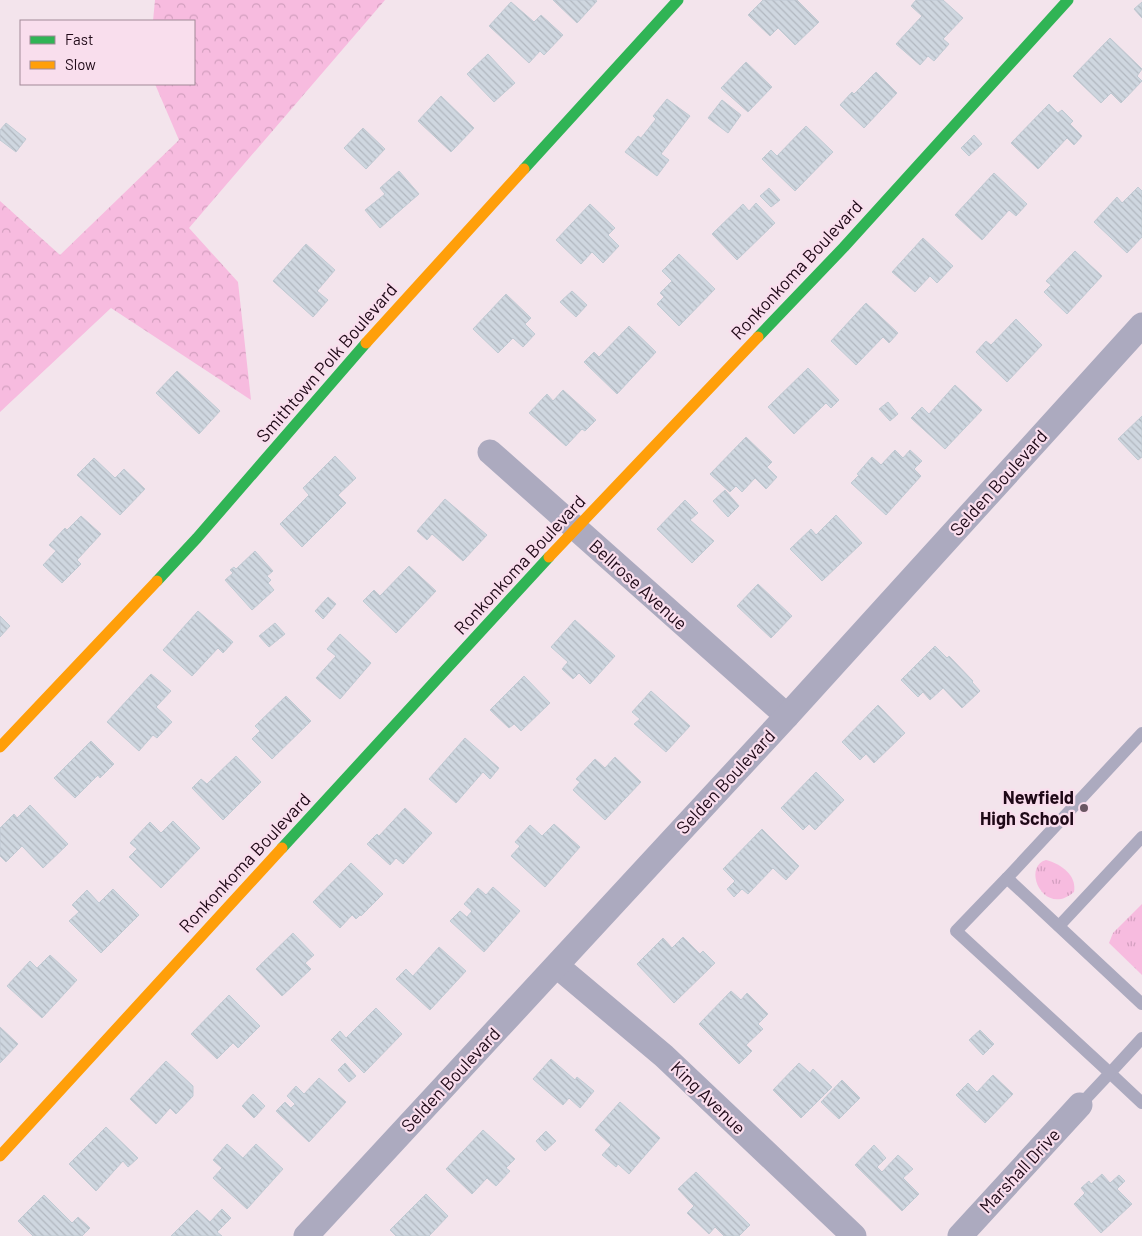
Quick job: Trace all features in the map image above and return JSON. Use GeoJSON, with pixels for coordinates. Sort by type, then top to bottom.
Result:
{"type":"FeatureCollection","features":[{"type":"Feature","properties":{"kind":"street","name":"Smithtown Polk Boulevard"},"geometry":{"type":"LineString","coordinates":[[0,747],[197,538],[369,340],[678,0]]}},
{"type":"Feature","properties":{"kind":"street","name":"Ronkonkoma Boulevard"},"geometry":{"type":"LineString","coordinates":[[0,1156],[576,529],[844,247],[1068,0]]}},
{"type":"Feature","properties":{"kind":"street","name":"Selden Boulevard"},"geometry":{"type":"LineString","coordinates":[[306,1236],[557,966],[1142,325]]}},
{"type":"Feature","properties":{"kind":"street","name":"Bellrose Avenue"},"geometry":{"type":"LineString","coordinates":[[490,452],[786,716]]}},
{"type":"Feature","properties":{"kind":"street","name":"King Avenue"},"geometry":{"type":"LineString","coordinates":[[557,966],[664,1056],[854,1236]]}},
{"type":"Feature","properties":{"kind":"street","name":"Marshall Drive"},"geometry":{"type":"LineString","coordinates":[[960,1236],[1080,1105]]}},
{"type":"Feature","properties":{"kind":"lane"},"geometry":{"type":"LineString","coordinates":[[1142,733],[956,931],[1142,1103]]}},
{"type":"Feature","properties":{"kind":"lane"},"geometry":{"type":"LineString","coordinates":[[1059,926],[1142,837]]}},
{"type":"Feature","properties":{"kind":"lane"},"geometry":{"type":"LineString","coordinates":[[1007,878],[1142,1004]]}},
{"type":"Feature","properties":{"kind":"lane"},"geometry":{"type":"LineString","coordinates":[[1080,1105],[1142,1038]]}},
{"type":"Feature","properties":{"kind":"green space"},"geometry":{"type":"Polygon","coordinates":[[[155,0],[385,0],[189,228],[238,282],[251,400],[111,308],[0,412],[0,201],[60,255],[179,140],[155,85],[195,85],[195,20],[153,20],[155,0]]]}},
{"type":"Feature","properties":{"kind":"green space"},"geometry":{"type":"Polygon","coordinates":[[[1046,860],[1057,864],[1067,871],[1073,880],[1074,892],[1063,898],[1053,899],[1045,895],[1039,888],[1036,872],[1039,864],[1046,860]]]}},
{"type":"Feature","properties":{"kind":"green space"},"geometry":{"type":"Polygon","coordinates":[[[1142,904],[1142,975],[1109,943],[1113,933],[1142,904]]]}},
{"type":"Feature","properties":{"kind":"building"},"geometry":{"type":"Polygon","coordinates":[[[553,0],[595,0],[597,1],[577,23],[553,0]]]}},
{"type":"Feature","properties":{"kind":"building"},"geometry":{"type":"Polygon","coordinates":[[[763,0],[797,0],[819,22],[795,45],[778,28],[770,36],[748,15],[763,0]]]}},
{"type":"Feature","properties":{"kind":"building"},"geometry":{"type":"Polygon","coordinates":[[[916,0],[943,0],[963,18],[943,39],[949,44],[934,61],[928,56],[920,65],[896,44],[922,16],[911,6],[916,0]]]}},
{"type":"Feature","properties":{"kind":"building"},"geometry":{"type":"Polygon","coordinates":[[[511,2],[534,22],[541,15],[563,35],[544,55],[540,51],[529,63],[489,26],[511,2]]]}},
{"type":"Feature","properties":{"kind":"building"},"geometry":{"type":"Polygon","coordinates":[[[1142,2],[1142,18],[1134,9],[1142,2]]]}},
{"type":"Feature","properties":{"kind":"building"},"geometry":{"type":"Polygon","coordinates":[[[1110,38],[1142,69],[1137,76],[1142,81],[1121,103],[1111,93],[1101,103],[1073,76],[1110,38]]]}},
{"type":"Feature","properties":{"kind":"building"},"geometry":{"type":"Polygon","coordinates":[[[488,54],[515,83],[494,102],[467,74],[488,54]]]}},
{"type":"Feature","properties":{"kind":"building"},"geometry":{"type":"Polygon","coordinates":[[[746,62],[772,87],[748,112],[721,88],[746,62]]]}},
{"type":"Feature","properties":{"kind":"building"},"geometry":{"type":"Polygon","coordinates":[[[876,72],[897,93],[864,128],[840,105],[876,72]]]}},
{"type":"Feature","properties":{"kind":"building"},"geometry":{"type":"Polygon","coordinates":[[[441,96],[474,128],[451,152],[418,121],[441,96]]]}},
{"type":"Feature","properties":{"kind":"building"},"geometry":{"type":"Polygon","coordinates":[[[667,99],[690,116],[661,154],[669,160],[657,176],[625,152],[638,136],[641,138],[656,119],[653,116],[667,99]]]}},
{"type":"Feature","properties":{"kind":"building"},"geometry":{"type":"Polygon","coordinates":[[[722,100],[741,115],[728,133],[708,118],[722,100]]]}},
{"type":"Feature","properties":{"kind":"building"},"geometry":{"type":"Polygon","coordinates":[[[1049,104],[1058,113],[1062,110],[1073,121],[1070,124],[1082,136],[1074,145],[1067,138],[1038,169],[1011,143],[1049,104]]]}},
{"type":"Feature","properties":{"kind":"building"},"geometry":{"type":"Polygon","coordinates":[[[6,123],[26,139],[16,152],[0,140],[0,130],[6,123]]]}},
{"type":"Feature","properties":{"kind":"building"},"geometry":{"type":"Polygon","coordinates":[[[806,126],[833,152],[795,191],[762,159],[771,150],[777,156],[806,126]]]}},
{"type":"Feature","properties":{"kind":"building"},"geometry":{"type":"Polygon","coordinates":[[[363,128],[385,149],[366,169],[344,148],[363,128]]]}},
{"type":"Feature","properties":{"kind":"building"},"geometry":{"type":"Polygon","coordinates":[[[974,135],[982,144],[969,156],[961,148],[974,135]]]}},
{"type":"Feature","properties":{"kind":"building"},"geometry":{"type":"Polygon","coordinates":[[[399,171],[419,194],[380,228],[365,210],[385,194],[380,188],[399,171]]]}},
{"type":"Feature","properties":{"kind":"building"},"geometry":{"type":"Polygon","coordinates":[[[994,173],[1027,204],[1016,216],[1009,210],[982,240],[955,215],[994,173]]]}},
{"type":"Feature","properties":{"kind":"building"},"geometry":{"type":"Polygon","coordinates":[[[1138,187],[1142,191],[1142,237],[1127,253],[1094,222],[1117,197],[1122,203],[1138,187]]]}},
{"type":"Feature","properties":{"kind":"building"},"geometry":{"type":"Polygon","coordinates":[[[769,188],[780,200],[771,207],[760,196],[769,188]]]}},
{"type":"Feature","properties":{"kind":"building"},"geometry":{"type":"Polygon","coordinates":[[[756,203],[775,223],[737,260],[712,234],[743,204],[749,211],[756,203]]]}},
{"type":"Feature","properties":{"kind":"building"},"geometry":{"type":"Polygon","coordinates":[[[590,204],[615,228],[608,235],[619,246],[603,263],[592,252],[581,264],[556,240],[590,204]]]}},
{"type":"Feature","properties":{"kind":"building"},"geometry":{"type":"Polygon","coordinates":[[[923,238],[953,266],[937,283],[930,276],[915,292],[892,272],[923,238]]]}},
{"type":"Feature","properties":{"kind":"building"},"geometry":{"type":"Polygon","coordinates":[[[306,244],[335,270],[317,291],[328,300],[313,317],[273,281],[306,244]]]}},
{"type":"Feature","properties":{"kind":"building"},"geometry":{"type":"Polygon","coordinates":[[[1075,251],[1102,276],[1067,314],[1044,292],[1051,285],[1046,281],[1075,251]]]}},
{"type":"Feature","properties":{"kind":"building"},"geometry":{"type":"Polygon","coordinates":[[[679,254],[715,289],[679,326],[657,304],[664,297],[660,293],[672,281],[662,271],[679,254]]]}},
{"type":"Feature","properties":{"kind":"building"},"geometry":{"type":"Polygon","coordinates":[[[572,291],[587,305],[576,317],[560,302],[572,291]]]}},
{"type":"Feature","properties":{"kind":"building"},"geometry":{"type":"Polygon","coordinates":[[[506,294],[531,318],[525,324],[535,334],[523,347],[513,338],[498,353],[473,329],[506,294]]]}},
{"type":"Feature","properties":{"kind":"building"},"geometry":{"type":"Polygon","coordinates":[[[866,303],[898,333],[889,343],[883,337],[856,365],[831,341],[866,303]]]}},
{"type":"Feature","properties":{"kind":"building"},"geometry":{"type":"Polygon","coordinates":[[[1016,319],[1042,345],[1007,382],[976,352],[986,341],[991,345],[1016,319]]]}},
{"type":"Feature","properties":{"kind":"building"},"geometry":{"type":"Polygon","coordinates":[[[629,326],[656,352],[617,394],[584,362],[594,352],[599,357],[629,326]]]}},
{"type":"Feature","properties":{"kind":"building"},"geometry":{"type":"Polygon","coordinates":[[[808,368],[839,400],[831,408],[826,403],[794,434],[768,407],[808,368]]]}},
{"type":"Feature","properties":{"kind":"building"},"geometry":{"type":"Polygon","coordinates":[[[177,371],[220,411],[199,434],[156,393],[177,371]]]}},
{"type":"Feature","properties":{"kind":"building"},"geometry":{"type":"Polygon","coordinates":[[[955,385],[982,410],[945,449],[911,418],[922,407],[929,414],[955,385]]]}},
{"type":"Feature","properties":{"kind":"building"},"geometry":{"type":"Polygon","coordinates":[[[563,390],[596,420],[585,431],[582,429],[566,446],[529,413],[547,394],[553,401],[563,390]]]}},
{"type":"Feature","properties":{"kind":"building"},"geometry":{"type":"Polygon","coordinates":[[[888,402],[898,414],[890,421],[879,409],[888,402]]]}},
{"type":"Feature","properties":{"kind":"building"},"geometry":{"type":"Polygon","coordinates":[[[1142,416],[1142,457],[1138,460],[1118,439],[1142,416]]]}},
{"type":"Feature","properties":{"kind":"building"},"geometry":{"type":"Polygon","coordinates":[[[746,437],[772,462],[767,467],[777,477],[766,489],[755,478],[742,492],[736,486],[730,492],[710,474],[746,437]]]}},
{"type":"Feature","properties":{"kind":"building"},"geometry":{"type":"Polygon","coordinates":[[[895,450],[903,458],[910,450],[922,461],[914,469],[921,476],[886,515],[851,483],[872,457],[881,465],[895,450]]]}},
{"type":"Feature","properties":{"kind":"building"},"geometry":{"type":"Polygon","coordinates":[[[335,456],[356,478],[338,495],[346,503],[302,547],[280,524],[309,495],[303,488],[335,456]]]}},
{"type":"Feature","properties":{"kind":"building"},"geometry":{"type":"Polygon","coordinates":[[[94,458],[115,478],[124,469],[145,489],[120,515],[77,475],[94,458]]]}},
{"type":"Feature","properties":{"kind":"building"},"geometry":{"type":"Polygon","coordinates":[[[725,490],[739,506],[728,517],[713,501],[725,490]]]}},
{"type":"Feature","properties":{"kind":"building"},"geometry":{"type":"Polygon","coordinates":[[[445,499],[487,535],[463,561],[432,534],[427,540],[417,531],[445,499]]]}},
{"type":"Feature","properties":{"kind":"building"},"geometry":{"type":"Polygon","coordinates":[[[685,500],[698,513],[690,520],[714,541],[692,563],[657,529],[685,500]]]}},
{"type":"Feature","properties":{"kind":"building"},"geometry":{"type":"Polygon","coordinates":[[[836,515],[862,543],[822,581],[790,549],[811,529],[816,535],[836,515]]]}},
{"type":"Feature","properties":{"kind":"building"},"geometry":{"type":"Polygon","coordinates":[[[81,516],[101,534],[77,560],[81,564],[62,583],[43,565],[56,551],[49,545],[65,528],[67,530],[81,516]]]}},
{"type":"Feature","properties":{"kind":"building"},"geometry":{"type":"Polygon","coordinates":[[[255,551],[273,571],[267,576],[271,580],[268,583],[274,590],[252,610],[225,580],[233,573],[230,570],[234,567],[236,569],[255,551]]]}},
{"type":"Feature","properties":{"kind":"building"},"geometry":{"type":"Polygon","coordinates":[[[409,566],[436,591],[396,633],[363,601],[374,590],[380,596],[409,566]]]}},
{"type":"Feature","properties":{"kind":"building"},"geometry":{"type":"Polygon","coordinates":[[[758,584],[792,616],[771,638],[737,606],[758,584]]]}},
{"type":"Feature","properties":{"kind":"building"},"geometry":{"type":"Polygon","coordinates":[[[328,597],[336,604],[323,619],[315,611],[328,597]]]}},
{"type":"Feature","properties":{"kind":"building"},"geometry":{"type":"Polygon","coordinates":[[[198,611],[233,642],[223,653],[218,648],[192,676],[163,650],[198,611]]]}},
{"type":"Feature","properties":{"kind":"building"},"geometry":{"type":"Polygon","coordinates":[[[0,616],[10,626],[0,637],[0,616]]]}},
{"type":"Feature","properties":{"kind":"building"},"geometry":{"type":"Polygon","coordinates":[[[575,620],[615,656],[590,684],[579,673],[573,679],[562,669],[568,662],[551,647],[575,620]]]}},
{"type":"Feature","properties":{"kind":"building"},"geometry":{"type":"Polygon","coordinates":[[[275,623],[285,634],[269,647],[259,636],[275,623]]]}},
{"type":"Feature","properties":{"kind":"building"},"geometry":{"type":"Polygon","coordinates":[[[340,634],[371,663],[340,699],[316,678],[336,656],[327,649],[340,634]]]}},
{"type":"Feature","properties":{"kind":"building"},"geometry":{"type":"Polygon","coordinates":[[[935,646],[947,658],[949,656],[980,691],[962,708],[943,688],[930,700],[923,692],[918,697],[901,680],[935,646]]]}},
{"type":"Feature","properties":{"kind":"building"},"geometry":{"type":"Polygon","coordinates":[[[151,674],[171,691],[156,707],[172,722],[157,738],[153,735],[139,751],[107,722],[151,674]]]}},
{"type":"Feature","properties":{"kind":"building"},"geometry":{"type":"Polygon","coordinates":[[[524,676],[550,703],[521,731],[514,724],[509,728],[490,710],[524,676]]]}},
{"type":"Feature","properties":{"kind":"building"},"geometry":{"type":"Polygon","coordinates":[[[651,691],[690,726],[666,752],[634,724],[640,719],[632,712],[651,691]]]}},
{"type":"Feature","properties":{"kind":"building"},"geometry":{"type":"Polygon","coordinates":[[[286,696],[311,721],[272,759],[252,739],[260,731],[255,726],[286,696]]]}},
{"type":"Feature","properties":{"kind":"building"},"geometry":{"type":"Polygon","coordinates":[[[878,705],[905,733],[874,763],[866,754],[860,760],[842,742],[878,705]]]}},
{"type":"Feature","properties":{"kind":"building"},"geometry":{"type":"Polygon","coordinates":[[[465,738],[499,768],[490,779],[483,772],[456,803],[429,779],[465,738]]]}},
{"type":"Feature","properties":{"kind":"building"},"geometry":{"type":"Polygon","coordinates":[[[91,741],[114,764],[100,778],[98,775],[75,798],[54,778],[91,741]]]}},
{"type":"Feature","properties":{"kind":"building"},"geometry":{"type":"Polygon","coordinates":[[[236,756],[261,782],[223,820],[192,788],[201,779],[207,784],[236,756]]]}},
{"type":"Feature","properties":{"kind":"building"},"geometry":{"type":"Polygon","coordinates":[[[615,757],[641,782],[605,820],[573,790],[580,782],[576,779],[595,759],[605,768],[615,757]]]}},
{"type":"Feature","properties":{"kind":"building"},"geometry":{"type":"Polygon","coordinates":[[[816,772],[844,800],[815,830],[809,824],[803,830],[781,808],[816,772]]]}},
{"type":"Feature","properties":{"kind":"building"},"geometry":{"type":"Polygon","coordinates":[[[30,805],[68,844],[43,868],[22,846],[6,862],[0,856],[0,828],[14,814],[17,818],[30,805]]]}},
{"type":"Feature","properties":{"kind":"building"},"geometry":{"type":"Polygon","coordinates":[[[405,808],[432,833],[403,864],[396,858],[390,865],[367,844],[377,834],[379,836],[405,808]]]}},
{"type":"Feature","properties":{"kind":"building"},"geometry":{"type":"Polygon","coordinates":[[[173,821],[200,848],[161,888],[129,857],[137,849],[130,843],[150,822],[161,833],[173,821]]]}},
{"type":"Feature","properties":{"kind":"building"},"geometry":{"type":"Polygon","coordinates":[[[554,824],[580,847],[545,887],[511,856],[520,846],[515,842],[530,825],[542,836],[554,824]]]}},
{"type":"Feature","properties":{"kind":"building"},"geometry":{"type":"Polygon","coordinates":[[[762,829],[799,866],[786,880],[773,868],[748,894],[742,889],[734,897],[727,889],[735,881],[723,869],[762,829]]]}},
{"type":"Feature","properties":{"kind":"building"},"geometry":{"type":"Polygon","coordinates":[[[351,863],[383,894],[361,916],[356,919],[352,915],[340,928],[313,902],[351,863]]]}},
{"type":"Feature","properties":{"kind":"building"},"geometry":{"type":"Polygon","coordinates":[[[493,887],[520,911],[484,952],[450,921],[460,911],[467,917],[472,911],[464,904],[478,888],[486,895],[493,887]]]}},
{"type":"Feature","properties":{"kind":"building"},"geometry":{"type":"Polygon","coordinates":[[[113,889],[139,915],[101,953],[69,921],[79,912],[72,905],[87,890],[99,903],[113,889]]]}},
{"type":"Feature","properties":{"kind":"building"},"geometry":{"type":"Polygon","coordinates":[[[293,933],[314,955],[305,963],[311,969],[282,996],[256,969],[293,933]]]}},
{"type":"Feature","properties":{"kind":"building"},"geometry":{"type":"Polygon","coordinates":[[[683,937],[700,954],[703,951],[715,963],[674,1003],[637,964],[663,938],[672,948],[683,937]]]}},
{"type":"Feature","properties":{"kind":"building"},"geometry":{"type":"Polygon","coordinates":[[[439,947],[466,971],[430,1010],[396,979],[406,969],[413,976],[439,947]]]}},
{"type":"Feature","properties":{"kind":"building"},"geometry":{"type":"Polygon","coordinates":[[[50,955],[77,980],[42,1018],[7,986],[30,961],[37,968],[50,955]]]}},
{"type":"Feature","properties":{"kind":"building"},"geometry":{"type":"Polygon","coordinates":[[[731,991],[741,1000],[747,993],[768,1014],[758,1024],[763,1029],[746,1045],[752,1051],[739,1064],[699,1024],[731,991]]]}},
{"type":"Feature","properties":{"kind":"building"},"geometry":{"type":"Polygon","coordinates":[[[229,995],[260,1026],[238,1048],[233,1043],[217,1059],[191,1034],[229,995]]]}},
{"type":"Feature","properties":{"kind":"building"},"geometry":{"type":"Polygon","coordinates":[[[376,1008],[402,1034],[364,1073],[331,1040],[340,1031],[346,1038],[376,1008]]]}},
{"type":"Feature","properties":{"kind":"building"},"geometry":{"type":"Polygon","coordinates":[[[0,1027],[18,1044],[0,1063],[0,1027]]]}},
{"type":"Feature","properties":{"kind":"building"},"geometry":{"type":"Polygon","coordinates":[[[980,1030],[994,1044],[983,1055],[969,1040],[980,1030]]]}},
{"type":"Feature","properties":{"kind":"building"},"geometry":{"type":"Polygon","coordinates":[[[551,1059],[575,1080],[577,1077],[594,1091],[580,1108],[569,1098],[563,1105],[533,1079],[551,1059]]]}},
{"type":"Feature","properties":{"kind":"building"},"geometry":{"type":"Polygon","coordinates":[[[166,1061],[193,1086],[193,1096],[176,1114],[170,1108],[156,1124],[130,1099],[166,1061]]]}},
{"type":"Feature","properties":{"kind":"building"},"geometry":{"type":"Polygon","coordinates":[[[345,1063],[356,1076],[349,1082],[338,1070],[345,1063]]]}},
{"type":"Feature","properties":{"kind":"building"},"geometry":{"type":"Polygon","coordinates":[[[799,1063],[810,1073],[813,1069],[832,1087],[801,1118],[773,1090],[799,1063]]]}},
{"type":"Feature","properties":{"kind":"building"},"geometry":{"type":"Polygon","coordinates":[[[993,1075],[1013,1094],[985,1123],[956,1095],[968,1083],[977,1092],[993,1075]]]}},
{"type":"Feature","properties":{"kind":"building"},"geometry":{"type":"Polygon","coordinates":[[[319,1078],[346,1102],[309,1142],[276,1111],[285,1102],[291,1108],[295,1104],[287,1096],[296,1086],[304,1094],[319,1078]]]}},
{"type":"Feature","properties":{"kind":"building"},"geometry":{"type":"Polygon","coordinates":[[[842,1080],[860,1098],[839,1119],[821,1102],[842,1080]]]}},
{"type":"Feature","properties":{"kind":"building"},"geometry":{"type":"Polygon","coordinates":[[[253,1094],[265,1106],[254,1118],[242,1106],[253,1094]]]}},
{"type":"Feature","properties":{"kind":"building"},"geometry":{"type":"Polygon","coordinates":[[[620,1102],[660,1138],[629,1174],[618,1164],[616,1167],[602,1155],[611,1145],[595,1130],[620,1102]]]}},
{"type":"Feature","properties":{"kind":"building"},"geometry":{"type":"Polygon","coordinates":[[[106,1127],[138,1158],[128,1167],[123,1161],[96,1191],[69,1164],[106,1127]]]}},
{"type":"Feature","properties":{"kind":"building"},"geometry":{"type":"Polygon","coordinates":[[[483,1130],[515,1159],[506,1168],[510,1171],[496,1186],[487,1178],[472,1194],[446,1169],[483,1130]]]}},
{"type":"Feature","properties":{"kind":"building"},"geometry":{"type":"Polygon","coordinates":[[[546,1131],[556,1141],[545,1151],[536,1141],[546,1131]]]}},
{"type":"Feature","properties":{"kind":"building"},"geometry":{"type":"Polygon","coordinates":[[[227,1144],[243,1158],[256,1144],[283,1169],[247,1209],[213,1178],[222,1168],[213,1160],[227,1144]]]}},
{"type":"Feature","properties":{"kind":"building"},"geometry":{"type":"Polygon","coordinates":[[[874,1145],[886,1158],[877,1167],[882,1172],[898,1155],[913,1169],[903,1178],[919,1194],[902,1211],[855,1165],[874,1145]]]}},
{"type":"Feature","properties":{"kind":"building"},"geometry":{"type":"Polygon","coordinates":[[[696,1172],[750,1225],[739,1236],[724,1236],[715,1227],[709,1234],[687,1213],[694,1206],[678,1189],[696,1172]]]}},
{"type":"Feature","properties":{"kind":"building"},"geometry":{"type":"Polygon","coordinates":[[[1102,1174],[1110,1183],[1119,1175],[1125,1181],[1117,1189],[1132,1204],[1101,1233],[1074,1204],[1085,1193],[1081,1188],[1089,1181],[1091,1184],[1102,1174]]]}},
{"type":"Feature","properties":{"kind":"building"},"geometry":{"type":"Polygon","coordinates":[[[426,1194],[448,1216],[429,1236],[396,1236],[390,1230],[426,1194]]]}},
{"type":"Feature","properties":{"kind":"building"},"geometry":{"type":"Polygon","coordinates":[[[44,1195],[72,1223],[78,1217],[90,1228],[82,1236],[33,1236],[18,1221],[44,1195]]]}},
{"type":"Feature","properties":{"kind":"building"},"geometry":{"type":"Polygon","coordinates":[[[222,1209],[231,1218],[217,1232],[222,1236],[171,1236],[197,1210],[210,1222],[222,1209]]]}},
{"type":"Feature","properties":{"kind":"traffic: fast"},"geometry":{"type":"LineString","coordinates":[[524,169],[678,0]]}},
{"type":"Feature","properties":{"kind":"traffic: fast"},"geometry":{"type":"LineString","coordinates":[[758,337],[844,247],[1068,0]]}},
{"type":"Feature","properties":{"kind":"traffic: fast"},"geometry":{"type":"LineString","coordinates":[[157,581],[197,538],[366,343]]}},
{"type":"Feature","properties":{"kind":"traffic: fast"},"geometry":{"type":"LineString","coordinates":[[282,848],[549,557]]}},
{"type":"Feature","properties":{"kind":"traffic: slow"},"geometry":{"type":"LineString","coordinates":[[366,343],[524,169]]}},
{"type":"Feature","properties":{"kind":"traffic: slow"},"geometry":{"type":"LineString","coordinates":[[549,557],[758,337]]}},
{"type":"Feature","properties":{"kind":"traffic: slow"},"geometry":{"type":"LineString","coordinates":[[0,747],[157,581]]}},
{"type":"Feature","properties":{"kind":"traffic: slow"},"geometry":{"type":"LineString","coordinates":[[0,1156],[282,848]]}},
{"type":"Feature","properties":{"kind":"place","name":"Newfield High School"},"geometry":{"type":"Point","coordinates":[1084,808]}}]}
